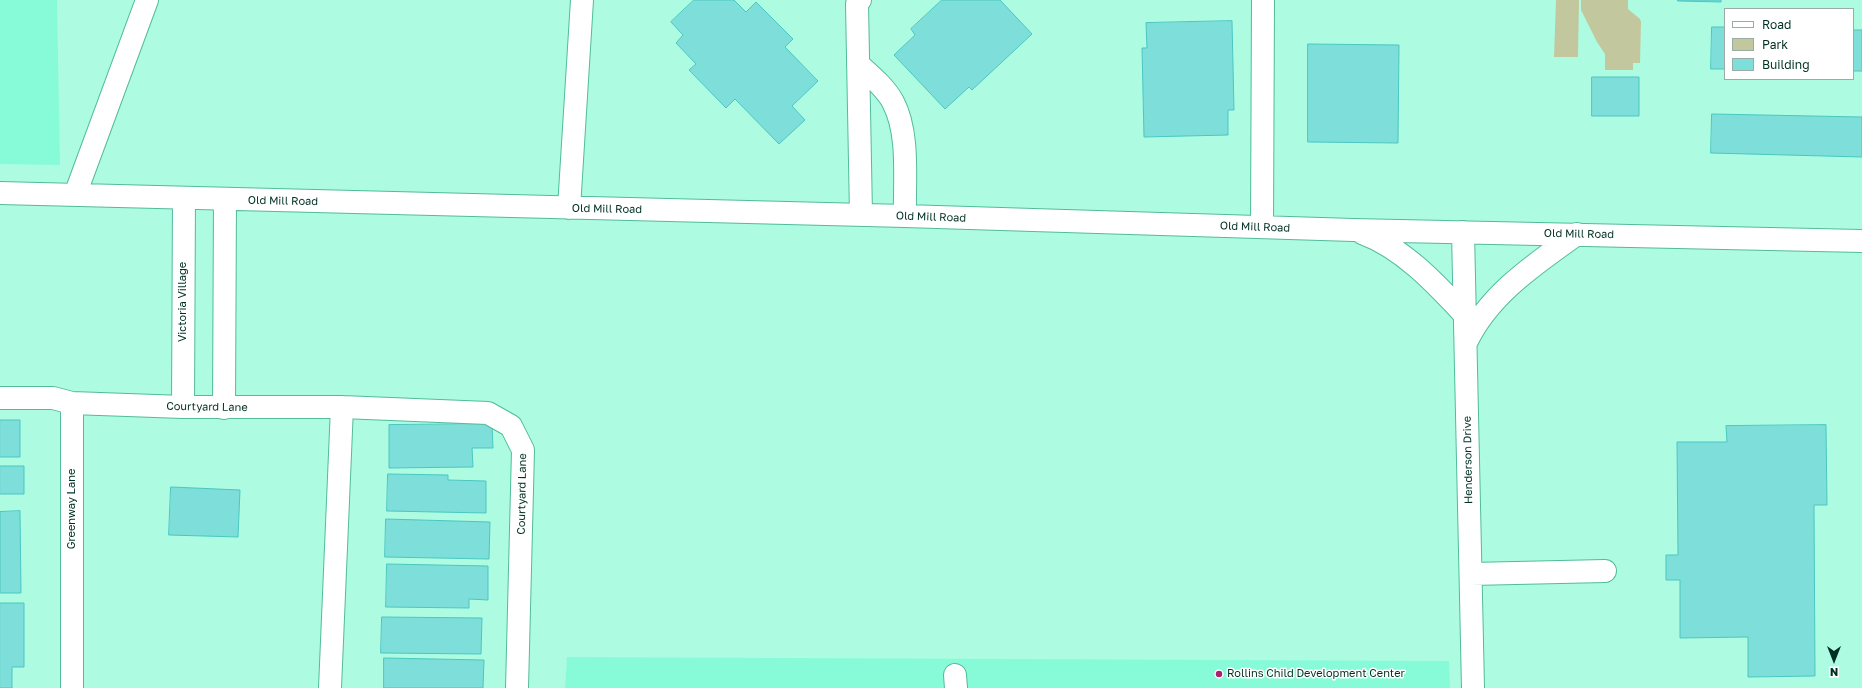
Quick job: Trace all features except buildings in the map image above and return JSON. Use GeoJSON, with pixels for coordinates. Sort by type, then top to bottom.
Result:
{"type":"FeatureCollection","features":[{"type":"Feature","properties":{"kind":"street"},"geometry":{"type":"LineString","coordinates":[[75,195],[146,0]]}},
{"type":"Feature","properties":{"kind":"street"},"geometry":{"type":"LineString","coordinates":[[569,208],[582,0]]}},
{"type":"Feature","properties":{"kind":"street"},"geometry":{"type":"LineString","coordinates":[[860,0],[856,4],[861,215]]}},
{"type":"Feature","properties":{"kind":"street"},"geometry":{"type":"LineString","coordinates":[[1262,227],[1263,0]]}},
{"type":"Feature","properties":{"kind":"street"},"geometry":{"type":"LineString","coordinates":[[858,64],[881,85],[893,101],[900,118],[904,136],[905,216]]}},
{"type":"Feature","properties":{"kind":"street","name":"Old Mill Road"},"geometry":{"type":"LineString","coordinates":[[0,193],[905,216],[1353,230],[1862,241]]}},
{"type":"Feature","properties":{"kind":"street","name":"Victoria Village"},"geometry":{"type":"LineString","coordinates":[[183,407],[184,198]]}},
{"type":"Feature","properties":{"kind":"street"},"geometry":{"type":"LineString","coordinates":[[224,408],[225,199]]}},
{"type":"Feature","properties":{"kind":"street"},"geometry":{"type":"LineString","coordinates":[[1353,230],[1372,237],[1394,250],[1421,270],[1465,315]]}},
{"type":"Feature","properties":{"kind":"street","name":"Henderson Drive"},"geometry":{"type":"LineString","coordinates":[[1463,232],[1474,688]]}},
{"type":"Feature","properties":{"kind":"street"},"geometry":{"type":"LineString","coordinates":[[1466,344],[1472,330],[1482,316],[1515,281],[1577,234]]}},
{"type":"Feature","properties":{"kind":"street"},"geometry":{"type":"LineString","coordinates":[[0,398],[53,398],[72,403]]}},
{"type":"Feature","properties":{"kind":"street","name":"Courtyard Lane"},"geometry":{"type":"LineString","coordinates":[[72,403],[224,408],[342,407],[488,413],[510,426],[524,450],[517,688]]}},
{"type":"Feature","properties":{"kind":"street","name":"Greenway Lane"},"geometry":{"type":"LineString","coordinates":[[72,403],[72,688]]}},
{"type":"Feature","properties":{"kind":"street"},"geometry":{"type":"LineString","coordinates":[[330,688],[342,407]]}},
{"type":"Feature","properties":{"kind":"street"},"geometry":{"type":"LineString","coordinates":[[1471,574],[1606,571]]}},
{"type":"Feature","properties":{"kind":"shaded area"},"geometry":{"type":"Polygon","coordinates":[[[0,0],[57,0],[60,165],[0,164],[0,0]]]}},
{"type":"Feature","properties":{"kind":"shaded area"},"geometry":{"type":"Polygon","coordinates":[[[567,657],[1449,661],[1450,688],[565,688],[567,657]]]}},
{"type":"Feature","properties":{"kind":"green space"},"geometry":{"type":"Polygon","coordinates":[[[1556,0],[1579,0],[1578,57],[1554,57],[1556,0]]]}},
{"type":"Feature","properties":{"kind":"green space"},"geometry":{"type":"Polygon","coordinates":[[[1581,0],[1628,0],[1628,9],[1640,19],[1641,22],[1640,63],[1633,63],[1633,70],[1605,70],[1605,54],[1597,42],[1581,10],[1581,0]]]}},
{"type":"Feature","properties":{"kind":"place","name":"Rollins Child Development Center"},"geometry":{"type":"Point","coordinates":[1219,674]}}]}
